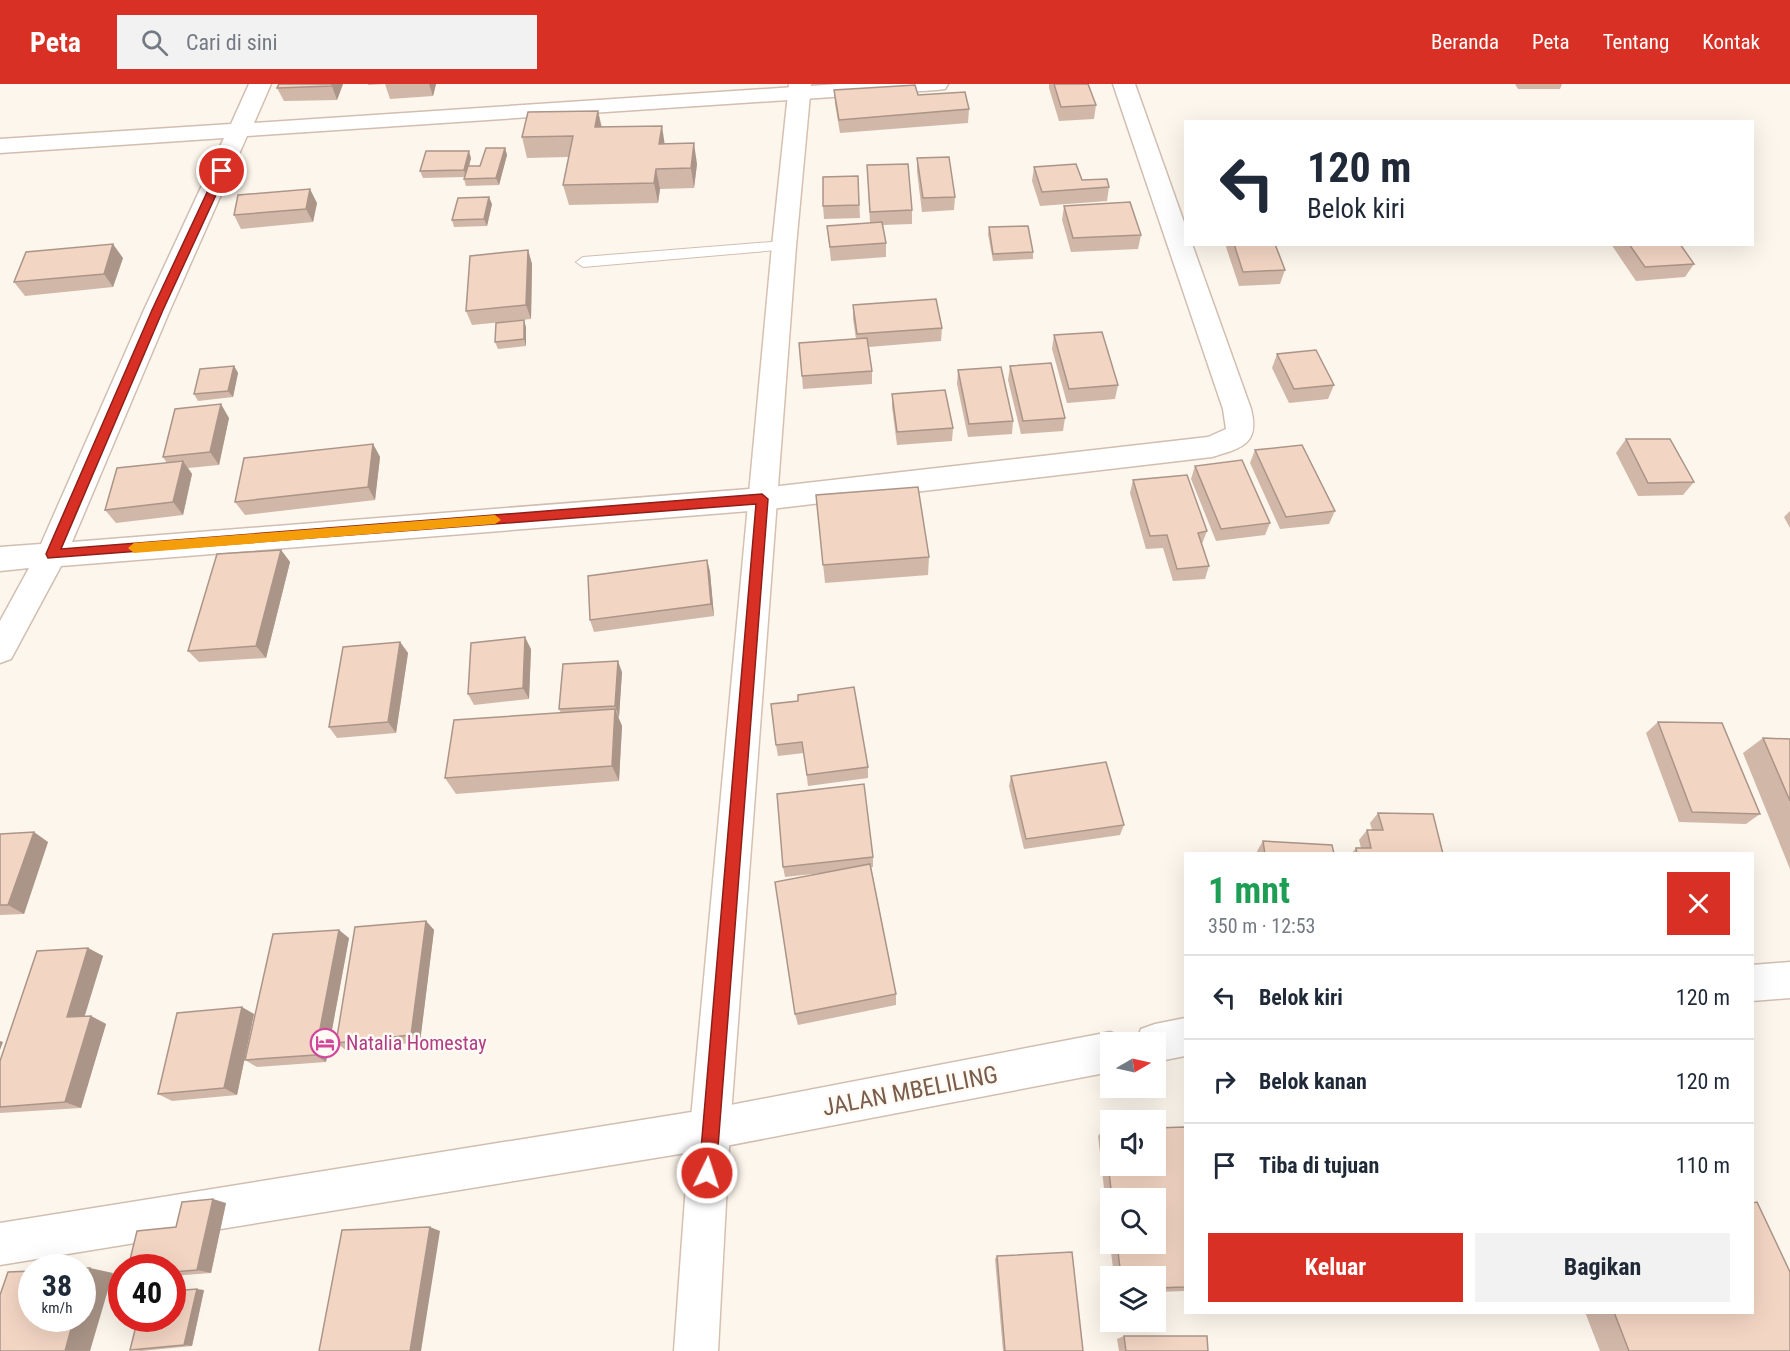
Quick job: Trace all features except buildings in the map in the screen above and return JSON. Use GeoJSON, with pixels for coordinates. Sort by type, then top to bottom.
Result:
{"type":"FeatureCollection","features":[{"type":"Feature","properties":{"kind":"street"},"geometry":{"type":"LineString","coordinates":[[0,650],[52,554],[157,310],[241,131],[260,84]]}},
{"type":"Feature","properties":{"kind":"street"},"geometry":{"type":"LineString","coordinates":[[0,147],[800,88],[937,84]]}},
{"type":"Feature","properties":{"kind":"street"},"geometry":{"type":"LineString","coordinates":[[0,559],[762,499],[1212,447],[1239,435],[1237,410],[1124,84]]}},
{"type":"Feature","properties":{"kind":"street"},"geometry":{"type":"LineString","coordinates":[[696,1351],[710,1129],[762,499],[800,88]]}},
{"type":"Feature","properties":{"kind":"street"},"geometry":{"type":"LineString","coordinates":[[1754,983],[1790,980]]}},
{"type":"Feature","properties":{"kind":"street"},"geometry":{"type":"LineString","coordinates":[[1166,1041],[1184,1038]]}},
{"type":"Feature","properties":{"kind":"street","name":"JALAN MBELILING"},"geometry":{"type":"LineString","coordinates":[[0,1244],[710,1129],[1100,1054]]}},
{"type":"Feature","properties":{"kind":"lane"},"geometry":{"type":"LineString","coordinates":[[583,262],[784,246]]}},
{"type":"Feature","properties":{"kind":"slow traffic"},"geometry":{"type":"LineString","coordinates":[[134,548],[495,520]]}},
{"type":"Feature","properties":{"kind":"place","name":"Natalia Homestay"},"geometry":{"type":"Point","coordinates":[325,1043]}},
{"type":"Feature","properties":{"kind":"route"},"geometry":{"type":"LineString","coordinates":[[222,171],[157,310],[52,554],[762,499],[707,1173]]}}]}
